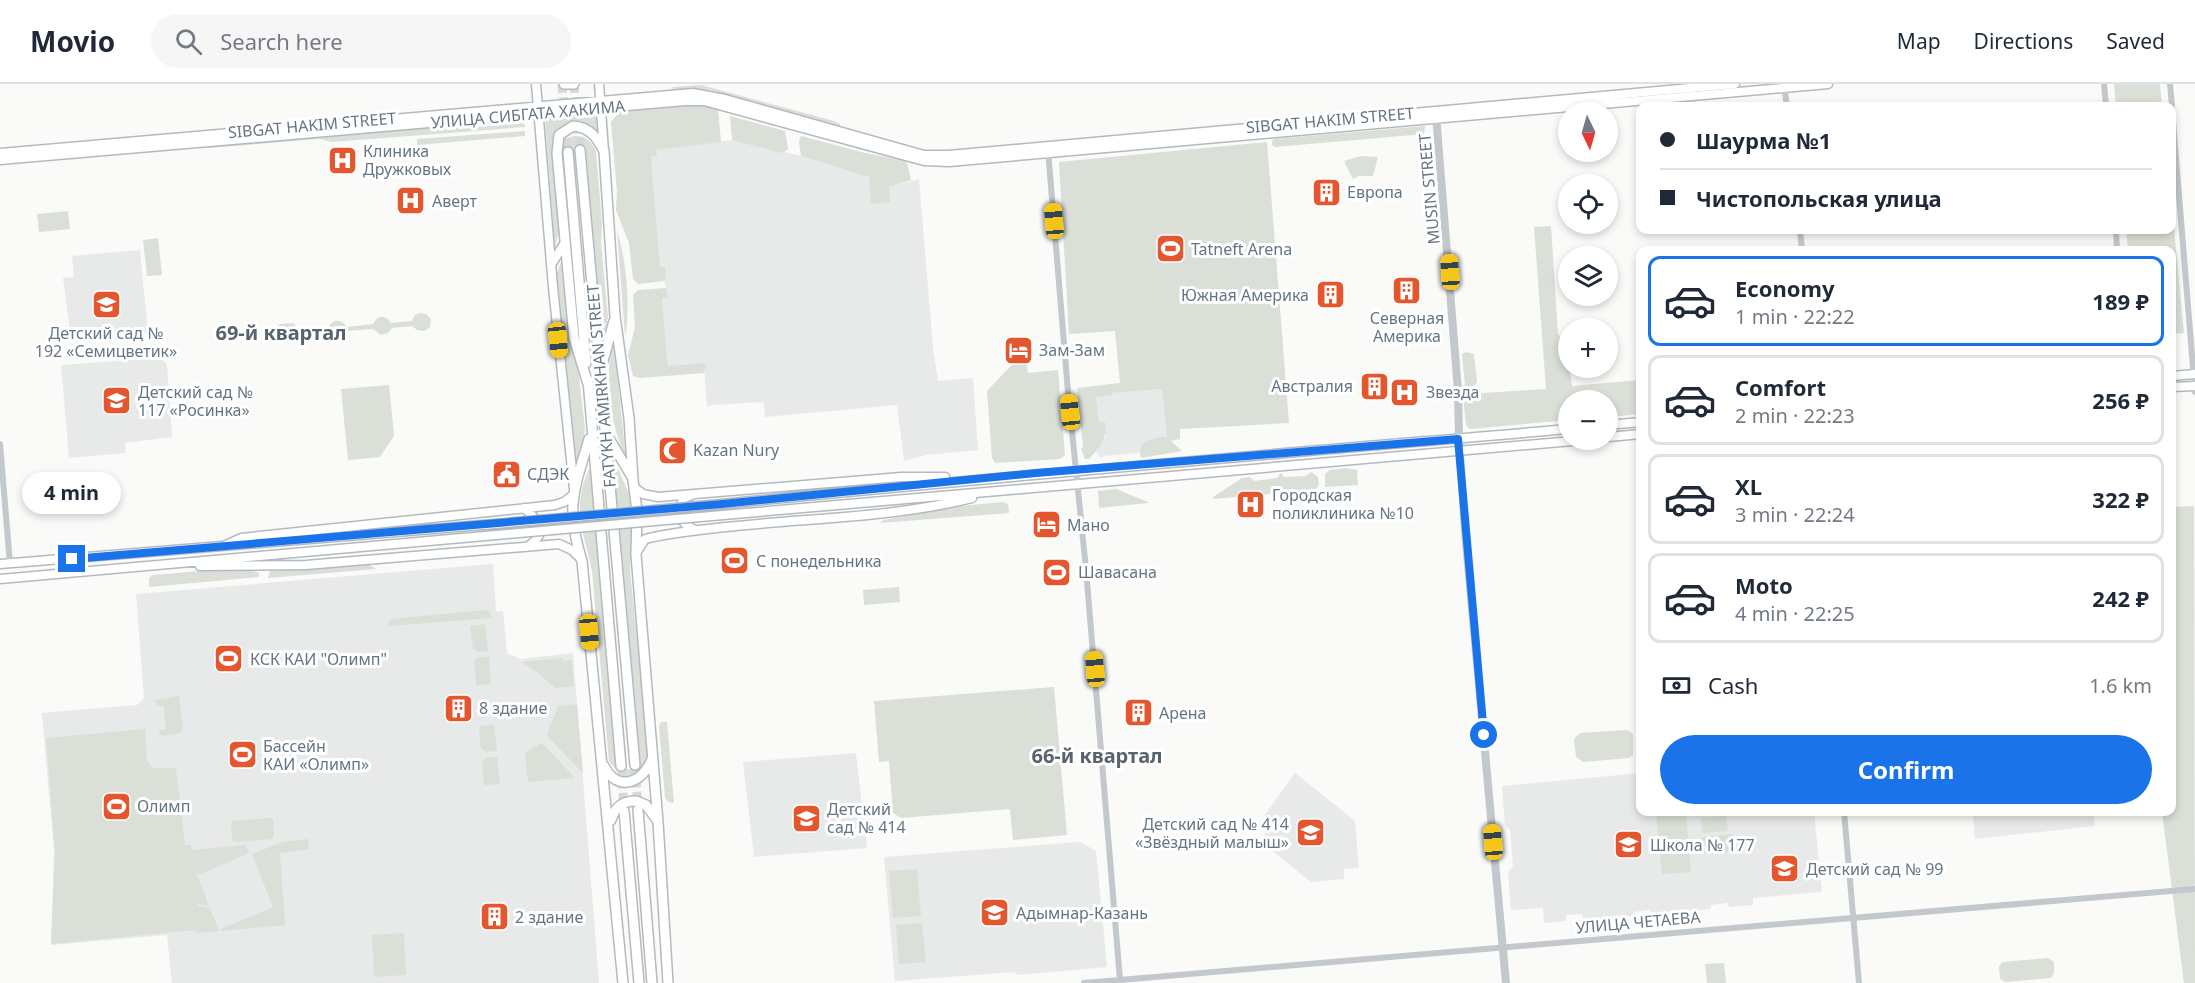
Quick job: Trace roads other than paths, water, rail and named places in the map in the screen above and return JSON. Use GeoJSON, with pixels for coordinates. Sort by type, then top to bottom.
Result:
{"type":"FeatureCollection","features":[{"type":"Feature","properties":{"kind":"main road"},"geometry":{"type":"LineString","coordinates":[[536,84],[573,492],[573,526],[582,561],[623,983]]}},
{"type":"Feature","properties":{"kind":"main road"},"geometry":{"type":"LineString","coordinates":[[564,84],[574,84]]}},
{"type":"Feature","properties":{"kind":"main road"},"geometry":{"type":"LineString","coordinates":[[599,84],[615,316],[629,418],[638,529],[636,555],[669,983]]}},
{"type":"Feature","properties":{"kind":"main road","name":"SIBGAT HAKIM STREET"},"geometry":{"type":"LineString","coordinates":[[1048,150],[1436,110],[1735,84]]}},
{"type":"Feature","properties":{"kind":"main road","name":"SIBGAT HAKIM STREET"},"geometry":{"type":"LineString","coordinates":[[601,105],[666,95],[704,94],[924,155],[949,155],[1048,150],[1436,120],[1784,86],[1828,84]]}},
{"type":"Feature","properties":{"kind":"main road","name":"УЛИЦА СИБГАТА ХАКИМА"},"geometry":{"type":"LineString","coordinates":[[0,153],[601,105]]}},
{"type":"Feature","properties":{"kind":"main road","name":"УЛИЦА СИБГАТА ХАКИМА"},"geometry":{"type":"LineString","coordinates":[[0,160],[537,110]]}},
{"type":"Feature","properties":{"kind":"main road"},"geometry":{"type":"LineString","coordinates":[[588,384],[574,338],[557,153],[560,135],[568,127],[586,129],[598,140],[604,151]]}},
{"type":"Feature","properties":{"kind":"main road","name":"FATYKH AMIRKHAN STREET"},"geometry":{"type":"LineString","coordinates":[[580,150],[635,765]]}},
{"type":"Feature","properties":{"kind":"main road","name":"FATYKH AMIRKHAN STREET"},"geometry":{"type":"LineString","coordinates":[[568,152],[621,766]]}},
{"type":"Feature","properties":{"kind":"main road"},"geometry":{"type":"LineString","coordinates":[[551,265],[564,244]]}},
{"type":"Feature","properties":{"kind":"main road"},"geometry":{"type":"LineString","coordinates":[[599,376],[615,316]]}},
{"type":"Feature","properties":{"kind":"main road"},"geometry":{"type":"LineString","coordinates":[[2176,375],[2194,374]]}},
{"type":"Feature","properties":{"kind":"main road"},"geometry":{"type":"LineString","coordinates":[[2176,387],[2195,388]]}},
{"type":"Feature","properties":{"kind":"main road"},"geometry":{"type":"LineString","coordinates":[[1618,424],[1636,422]]}},
{"type":"Feature","properties":{"kind":"main road"},"geometry":{"type":"LineString","coordinates":[[0,564],[495,524],[978,478],[1558,430]]}},
{"type":"Feature","properties":{"kind":"main road"},"geometry":{"type":"LineString","coordinates":[[604,431],[634,484],[643,494],[658,497],[901,477],[978,478]]}},
{"type":"Feature","properties":{"kind":"main road"},"geometry":{"type":"LineString","coordinates":[[223,547],[242,538],[560,504],[573,492],[591,432]]}},
{"type":"Feature","properties":{"kind":"main road"},"geometry":{"type":"LineString","coordinates":[[1618,436],[1636,434]]}},
{"type":"Feature","properties":{"kind":"main road"},"geometry":{"type":"LineString","coordinates":[[0,579],[1558,442]]}},
{"type":"Feature","properties":{"kind":"main road"},"geometry":{"type":"LineString","coordinates":[[636,555],[645,539],[696,530],[908,511],[939,507],[998,492]]}},
{"type":"Feature","properties":{"kind":"main road"},"geometry":{"type":"LineString","coordinates":[[692,494],[684,498],[678,511],[686,526],[696,530]]}},
{"type":"Feature","properties":{"kind":"main road"},"geometry":{"type":"LineString","coordinates":[[524,508],[536,518],[539,528],[538,538],[529,546]]}},
{"type":"Feature","properties":{"kind":"main road"},"geometry":{"type":"LineString","coordinates":[[172,564],[306,565],[564,545],[582,561]]}},
{"type":"Feature","properties":{"kind":"main road"},"geometry":{"type":"LineString","coordinates":[[602,760],[610,775],[621,782],[628,782],[646,772],[653,756]]}},
{"type":"Feature","properties":{"kind":"main road"},"geometry":{"type":"LineString","coordinates":[[609,826],[614,810],[630,801],[646,805],[658,822]]}},
{"type":"Feature","properties":{"kind":"main road"},"geometry":{"type":"LineString","coordinates":[[638,810],[652,983]]}},
{"type":"Feature","properties":{"kind":"main road"},"geometry":{"type":"LineString","coordinates":[[624,811],[639,983]]}},
{"type":"Feature","properties":{"kind":"street"},"geometry":{"type":"LineString","coordinates":[[2104,84],[2106,102]]}},
{"type":"Feature","properties":{"kind":"street"},"geometry":{"type":"LineString","coordinates":[[2170,84],[2172,102]]}},
{"type":"Feature","properties":{"kind":"street"},"geometry":{"type":"LineString","coordinates":[[1784,86],[1786,102]]}},
{"type":"Feature","properties":{"kind":"street","name":"MUSIN STREET"},"geometry":{"type":"LineString","coordinates":[[1436,110],[1458,380],[1458,439],[1506,983]]}},
{"type":"Feature","properties":{"kind":"street"},"geometry":{"type":"LineString","coordinates":[[1048,150],[1120,980]]}},
{"type":"Feature","properties":{"kind":"street"},"geometry":{"type":"LineString","coordinates":[[2176,156],[2195,388]]}},
{"type":"Feature","properties":{"kind":"street"},"geometry":{"type":"LineString","coordinates":[[0,444],[10,564]]}},
{"type":"Feature","properties":{"kind":"street"},"geometry":{"type":"LineString","coordinates":[[1844,816],[1860,983]]}},
{"type":"Feature","properties":{"kind":"street","name":"УЛИЦА ЧЕТАЕВА"},"geometry":{"type":"LineString","coordinates":[[1084,983],[2195,889]]}},
{"type":"Feature","properties":{"kind":"tunnel"},"geometry":{"type":"LineString","coordinates":[[562,84],[568,152]]}},
{"type":"Feature","properties":{"kind":"tunnel"},"geometry":{"type":"LineString","coordinates":[[574,84],[580,150]]}},
{"type":"Feature","properties":{"kind":"tunnel"},"geometry":{"type":"LineString","coordinates":[[635,765],[638,808]]}},
{"type":"Feature","properties":{"kind":"tunnel"},"geometry":{"type":"LineString","coordinates":[[621,766],[624,809]]}},
{"type":"Feature","properties":{"kind":"place","name":"Клиника Дружковых"},"geometry":{"type":"Point","coordinates":[342,160]}},
{"type":"Feature","properties":{"kind":"place","name":"Европа"},"geometry":{"type":"Point","coordinates":[1326,192]}},
{"type":"Feature","properties":{"kind":"place","name":"Аверт"},"geometry":{"type":"Point","coordinates":[411,201]}},
{"type":"Feature","properties":{"kind":"place","name":"Tatneft Arena"},"geometry":{"type":"Point","coordinates":[1170,249]}},
{"type":"Feature","properties":{"kind":"place","name":"Северная Америка"},"geometry":{"type":"Point","coordinates":[1407,290]}},
{"type":"Feature","properties":{"kind":"place","name":"Южная Америка"},"geometry":{"type":"Point","coordinates":[1330,295]}},
{"type":"Feature","properties":{"kind":"place","name":"Детский сад № 192 «Семицветик»"},"geometry":{"type":"Point","coordinates":[106,305]}},
{"type":"Feature","properties":{"kind":"place","name":"Зам-Зам"},"geometry":{"type":"Point","coordinates":[1018,350]}},
{"type":"Feature","properties":{"kind":"place","name":"Австралия"},"geometry":{"type":"Point","coordinates":[1374,386]}},
{"type":"Feature","properties":{"kind":"place","name":"Звезда"},"geometry":{"type":"Point","coordinates":[1405,392]}},
{"type":"Feature","properties":{"kind":"place","name":"Детский сад № 117 «Росинка»"},"geometry":{"type":"Point","coordinates":[117,401]}},
{"type":"Feature","properties":{"kind":"place","name":"Kazan Nury"},"geometry":{"type":"Point","coordinates":[672,450]}},
{"type":"Feature","properties":{"kind":"place","name":"СДЭК"},"geometry":{"type":"Point","coordinates":[506,474]}},
{"type":"Feature","properties":{"kind":"place","name":"Городская поликлиника №10"},"geometry":{"type":"Point","coordinates":[1251,504]}},
{"type":"Feature","properties":{"kind":"place","name":"Мано"},"geometry":{"type":"Point","coordinates":[1046,525]}},
{"type":"Feature","properties":{"kind":"place","name":"С понедельника"},"geometry":{"type":"Point","coordinates":[735,561]}},
{"type":"Feature","properties":{"kind":"place","name":"Шавасана"},"geometry":{"type":"Point","coordinates":[1057,572]}},
{"type":"Feature","properties":{"kind":"place","name":"КСК КАИ \"Олимп\""},"geometry":{"type":"Point","coordinates":[229,659]}},
{"type":"Feature","properties":{"kind":"place","name":"8 здание"},"geometry":{"type":"Point","coordinates":[458,708]}},
{"type":"Feature","properties":{"kind":"place","name":"Арена"},"geometry":{"type":"Point","coordinates":[1138,713]}},
{"type":"Feature","properties":{"kind":"place","name":"Бассейн КАИ «Олимп»"},"geometry":{"type":"Point","coordinates":[242,755]}},
{"type":"Feature","properties":{"kind":"place","name":"Олимп"},"geometry":{"type":"Point","coordinates":[116,806]}},
{"type":"Feature","properties":{"kind":"place","name":"Детский сад № 414"},"geometry":{"type":"Point","coordinates":[806,818]}},
{"type":"Feature","properties":{"kind":"place","name":"Детский сад № 414 «Звёздный малыш»"},"geometry":{"type":"Point","coordinates":[1310,833]}},
{"type":"Feature","properties":{"kind":"place","name":"Школа № 177"},"geometry":{"type":"Point","coordinates":[1629,845]}},
{"type":"Feature","properties":{"kind":"place","name":"Детский сад № 99"},"geometry":{"type":"Point","coordinates":[1785,869]}},
{"type":"Feature","properties":{"kind":"place","name":"Адымнар-Казань"},"geometry":{"type":"Point","coordinates":[995,913]}},
{"type":"Feature","properties":{"kind":"place","name":"2 здание"},"geometry":{"type":"Point","coordinates":[494,917]}},
{"type":"Feature","properties":{"kind":"district","name":"69-й квартал"},"geometry":{"type":"Point","coordinates":[281,333]}},
{"type":"Feature","properties":{"kind":"district","name":"66-й квартал"},"geometry":{"type":"Point","coordinates":[1097,756]}}]}
